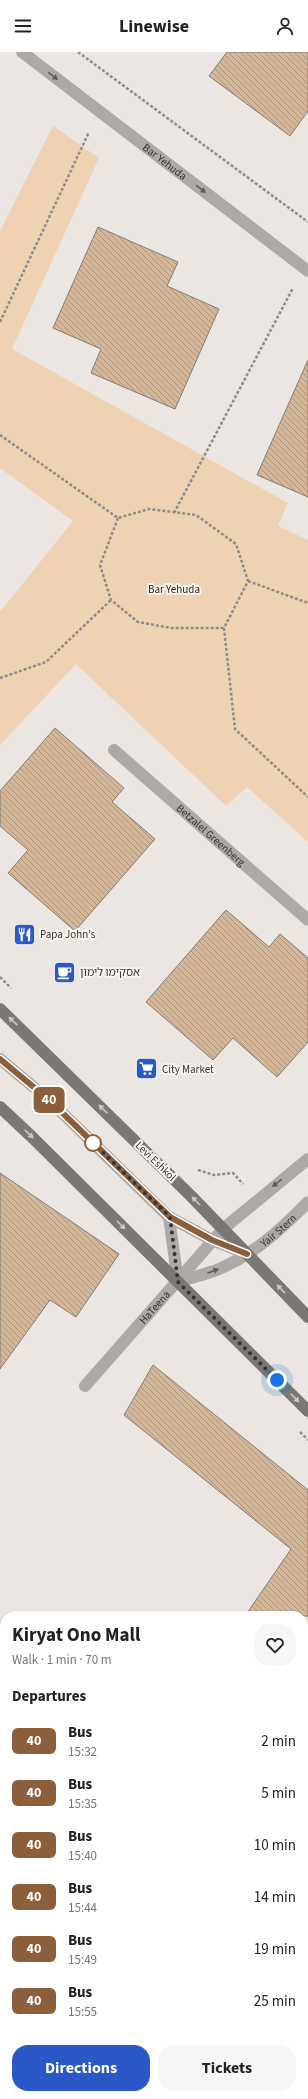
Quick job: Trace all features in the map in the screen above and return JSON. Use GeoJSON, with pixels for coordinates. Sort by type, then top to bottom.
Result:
{"type":"FeatureCollection","features":[{"type":"Feature","properties":{"kind":"main road","name":"Levi Eshkol"},"geometry":{"type":"LineString","coordinates":[[0,1009],[223,1228],[308,1317]]}},
{"type":"Feature","properties":{"kind":"main road"},"geometry":{"type":"LineString","coordinates":[[0,1107],[308,1411]]}},
{"type":"Feature","properties":{"kind":"street","name":"Bar Yehuda"},"geometry":{"type":"LineString","coordinates":[[22,52],[306,269]]}},
{"type":"Feature","properties":{"kind":"street","name":"Betzalel Greenberg"},"geometry":{"type":"LineString","coordinates":[[114,750],[308,920]]}},
{"type":"Feature","properties":{"kind":"street"},"geometry":{"type":"LineString","coordinates":[[0,1059],[48,1099],[170,1217],[212,1240],[247,1254]]}},
{"type":"Feature","properties":{"kind":"street"},"geometry":{"type":"LineString","coordinates":[[223,1228],[258,1198],[308,1159]]}},
{"type":"Feature","properties":{"kind":"street","name":"Yair Stern"},"geometry":{"type":"LineString","coordinates":[[178,1282],[213,1271],[247,1254],[286,1225],[308,1202]]}},
{"type":"Feature","properties":{"kind":"street"},"geometry":{"type":"LineString","coordinates":[[170,1217],[178,1282]]}},
{"type":"Feature","properties":{"kind":"street","name":"HaTeena"},"geometry":{"type":"LineString","coordinates":[[86,1386],[178,1282],[223,1228]]}},
{"type":"Feature","properties":{"kind":"path"},"geometry":{"type":"LineString","coordinates":[[78,52],[308,222]]}},
{"type":"Feature","properties":{"kind":"path"},"geometry":{"type":"LineString","coordinates":[[0,322],[99,111]]}},
{"type":"Feature","properties":{"kind":"path"},"geometry":{"type":"LineString","coordinates":[[174,513],[306,269]]}},
{"type":"Feature","properties":{"kind":"path"},"geometry":{"type":"LineString","coordinates":[[0,434],[118,518]]}},
{"type":"Feature","properties":{"kind":"path"},"geometry":{"type":"LineString","coordinates":[[118,518],[148,509],[196,515],[236,544],[248,581],[224,628],[235,729],[308,797]]}},
{"type":"Feature","properties":{"kind":"path"},"geometry":{"type":"LineString","coordinates":[[118,518],[100,565],[111,600],[138,622],[171,628],[224,628]]}},
{"type":"Feature","properties":{"kind":"path"},"geometry":{"type":"LineString","coordinates":[[248,581],[308,603]]}},
{"type":"Feature","properties":{"kind":"path"},"geometry":{"type":"LineString","coordinates":[[0,678],[46,662],[111,600]]}},
{"type":"Feature","properties":{"kind":"path"},"geometry":{"type":"LineString","coordinates":[[0,977],[16,993]]}},
{"type":"Feature","properties":{"kind":"path"},"geometry":{"type":"LineString","coordinates":[[194,1169],[214,1175],[233,1173],[258,1198]]}},
{"type":"Feature","properties":{"kind":"green space","name":"Bar Yehuda"},"geometry":{"type":"Polygon","coordinates":[[[53,126],[99,158],[12,349],[288,503],[278,526],[308,540],[308,842],[247,787],[226,806],[76,664],[0,745],[0,612],[73,521],[0,468],[0,231],[53,126]]]}},
{"type":"Feature","properties":{"kind":"building"},"geometry":{"type":"Polygon","coordinates":[[[227,52],[308,52],[308,111],[290,136],[209,76],[227,52]]]}},
{"type":"Feature","properties":{"kind":"building"},"geometry":{"type":"Polygon","coordinates":[[[98,227],[178,262],[167,286],[219,309],[175,409],[91,373],[101,349],[53,328],[98,227]]]}},
{"type":"Feature","properties":{"kind":"building"},"geometry":{"type":"Polygon","coordinates":[[[308,360],[308,497],[257,475],[308,360]]]}},
{"type":"Feature","properties":{"kind":"building"},"geometry":{"type":"Polygon","coordinates":[[[55,728],[124,788],[112,802],[155,839],[75,931],[8,873],[28,850],[0,826],[0,791],[55,728]]]}},
{"type":"Feature","properties":{"kind":"building"},"geometry":{"type":"Polygon","coordinates":[[[226,910],[269,947],[280,934],[308,958],[308,1042],[277,1077],[233,1038],[213,1060],[146,1002],[226,910]]]}},
{"type":"Feature","properties":{"kind":"building"},"geometry":{"type":"Polygon","coordinates":[[[0,1173],[119,1254],[76,1317],[50,1300],[0,1369],[0,1173]]]}},
{"type":"Feature","properties":{"kind":"building"},"geometry":{"type":"Polygon","coordinates":[[[153,1365],[308,1490],[308,1611],[248,1611],[291,1549],[124,1415],[153,1365]]]}},
{"type":"Feature","properties":{"kind":"bus line","name":"40"},"geometry":{"type":"LineString","coordinates":[[0,1059],[48,1099],[170,1217],[212,1240],[247,1254]]}},
{"type":"Feature","properties":{"kind":"place","name":"Papa John's"},"geometry":{"type":"Point","coordinates":[25,934]}},
{"type":"Feature","properties":{"kind":"place","name":"אסקימו לימון"},"geometry":{"type":"Point","coordinates":[65,972]}},
{"type":"Feature","properties":{"kind":"place","name":"City Market"},"geometry":{"type":"Point","coordinates":[146,1069]}},
{"type":"Feature","properties":{"kind":"route"},"geometry":{"type":"LineString","coordinates":[[93,1143],[92,1142],[170,1217],[178,1282],[277,1380]]}}]}
